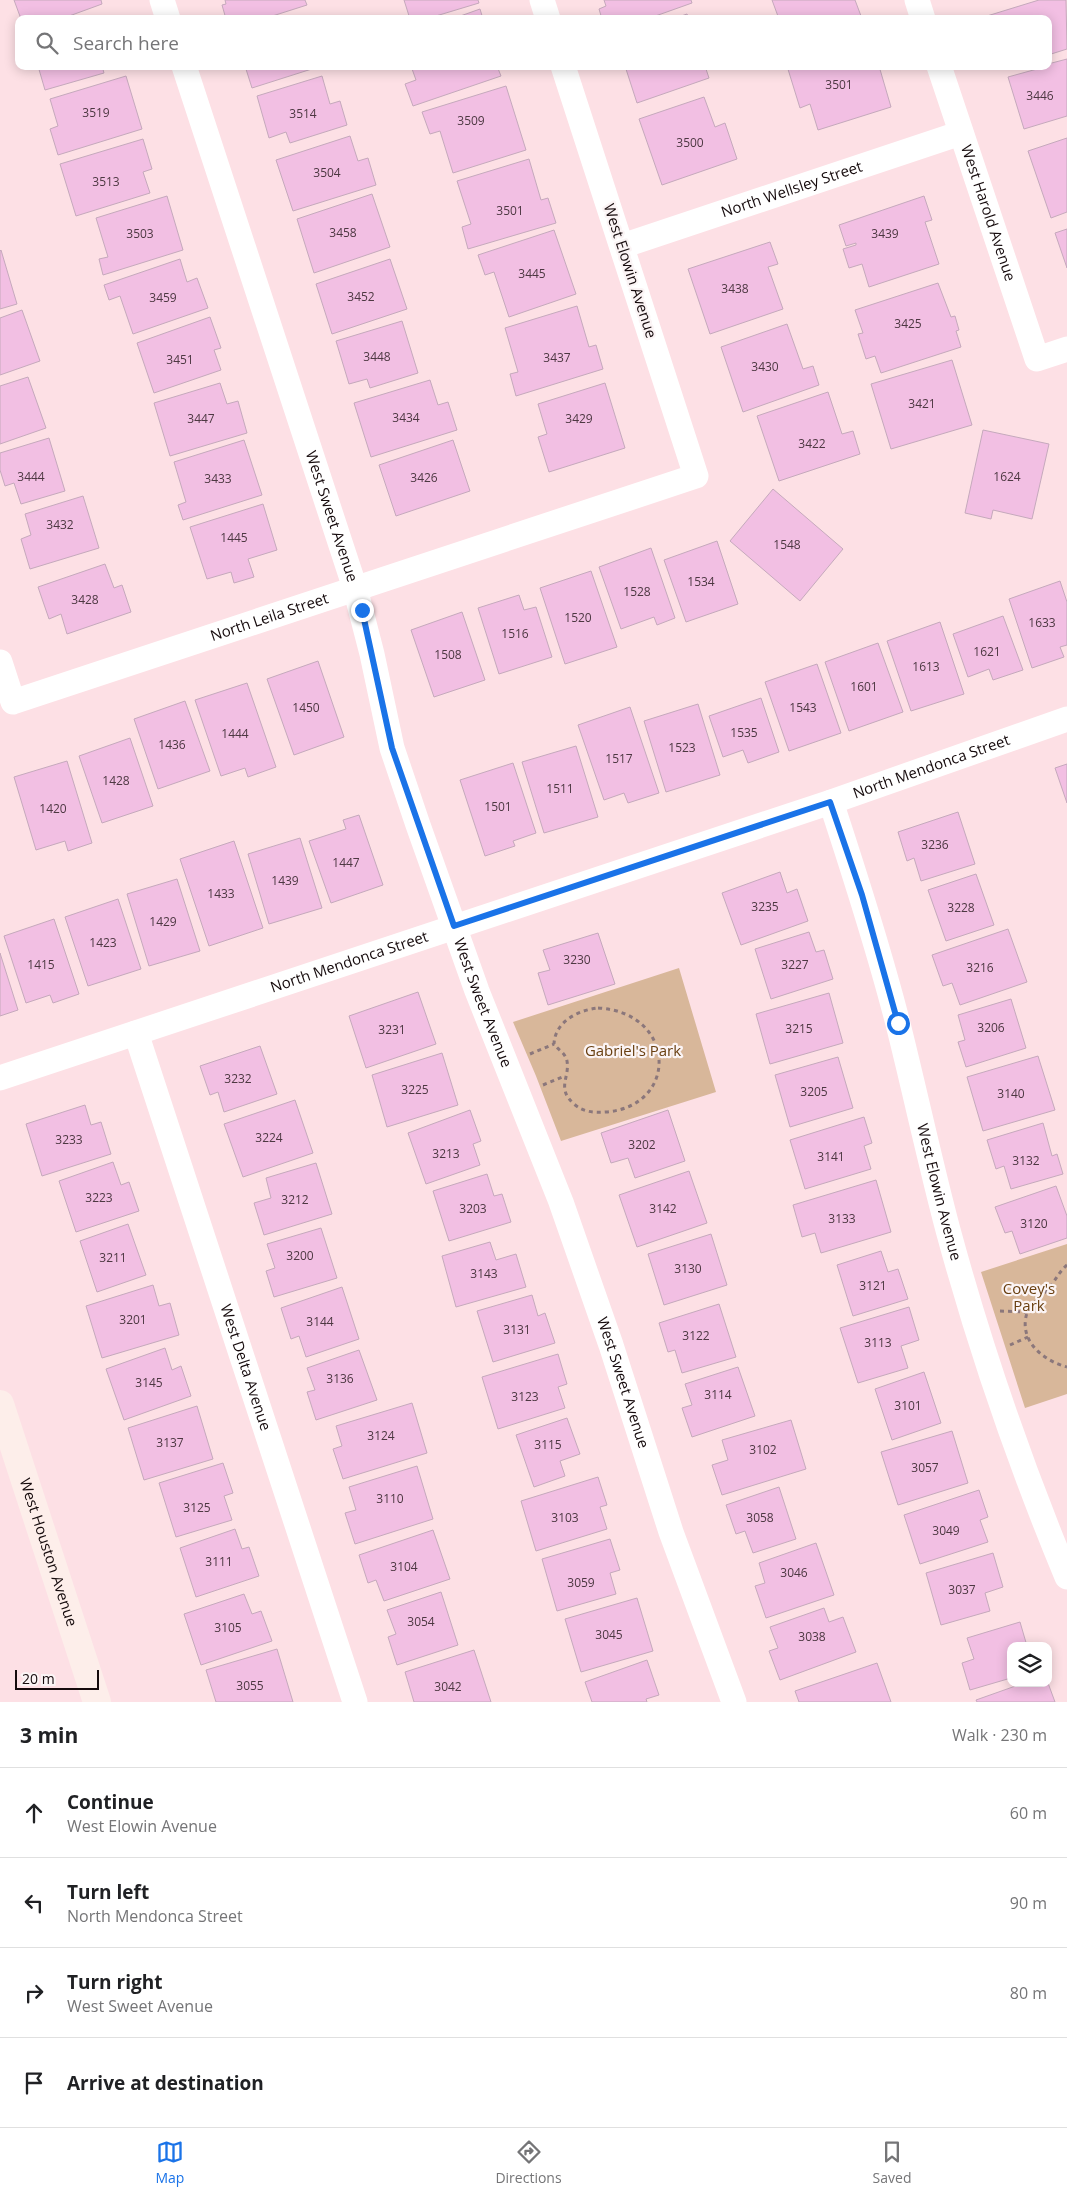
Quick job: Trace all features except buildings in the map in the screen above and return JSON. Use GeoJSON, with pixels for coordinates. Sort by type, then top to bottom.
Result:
{"type":"FeatureCollection","features":[{"type":"Feature","properties":{"kind":"main road","name":"West Houston Avenue"},"geometry":{"type":"LineString","coordinates":[[0,1404],[97,1702]]}},
{"type":"Feature","properties":{"kind":"street"},"geometry":{"type":"LineString","coordinates":[[162,0],[167,15]]}},
{"type":"Feature","properties":{"kind":"street"},"geometry":{"type":"LineString","coordinates":[[542,0],[547,15]]}},
{"type":"Feature","properties":{"kind":"street"},"geometry":{"type":"LineString","coordinates":[[917,0],[922,15]]}},
{"type":"Feature","properties":{"kind":"street","name":"West Sweet Avenue"},"geometry":{"type":"LineString","coordinates":[[185,70],[355,588],[372,654],[392,748],[477,991],[561,1202],[611,1345],[672,1532],[734,1702]]}},
{"type":"Feature","properties":{"kind":"street","name":"West Elowin Avenue"},"geometry":{"type":"LineString","coordinates":[[564,70],[696,476]]}},
{"type":"Feature","properties":{"kind":"street","name":"West Harold Avenue"},"geometry":{"type":"LineString","coordinates":[[940,70],[1036,359],[1067,349]]}},
{"type":"Feature","properties":{"kind":"street","name":"North Wellsley Street"},"geometry":{"type":"LineString","coordinates":[[622,246],[961,133]]}},
{"type":"Feature","properties":{"kind":"street","name":"North Leila Street"},"geometry":{"type":"LineString","coordinates":[[0,662],[13,702],[696,476]]}},
{"type":"Feature","properties":{"kind":"street","name":"North Mendonca Street"},"geometry":{"type":"LineString","coordinates":[[0,1078],[830,802],[1067,719]]}},
{"type":"Feature","properties":{"kind":"street","name":"West Elowin Avenue"},"geometry":{"type":"LineString","coordinates":[[830,802],[862,895],[885,976],[942,1208],[974,1318],[1022,1461],[1067,1577]]}},
{"type":"Feature","properties":{"kind":"street","name":"West Delta Avenue"},"geometry":{"type":"LineString","coordinates":[[136,1033],[355,1702]]}},
{"type":"Feature","properties":{"kind":"path"},"geometry":{"type":"LineString","coordinates":[[598,1008],[615,1010],[631,1016],[652,1034],[659,1048],[659,1069],[651,1087],[633,1104],[616,1111],[594,1113],[580,1109],[568,1096],[564,1082],[567,1062],[561,1049],[554,1044],[554,1040],[564,1023],[577,1012],[598,1008]]}},
{"type":"Feature","properties":{"kind":"path"},"geometry":{"type":"LineString","coordinates":[[1067,1264],[1028,1312],[1026,1325],[1028,1337],[1041,1354],[1052,1363],[1067,1367]]}},
{"type":"Feature","properties":{"kind":"green space","name":"Gabriel's Park"},"geometry":{"type":"Polygon","coordinates":[[[679,968],[716,1092],[561,1141],[513,1022],[679,968]]]}},
{"type":"Feature","properties":{"kind":"green space","name":"Covey's Park"},"geometry":{"type":"Polygon","coordinates":[[[1067,1244],[1067,1394],[1025,1408],[981,1272],[1067,1244]]]}},
{"type":"Feature","properties":{"kind":"route"},"geometry":{"type":"LineString","coordinates":[[362,610],[392,748],[454,926],[830,802],[862,895],[898,1023]]}}]}
